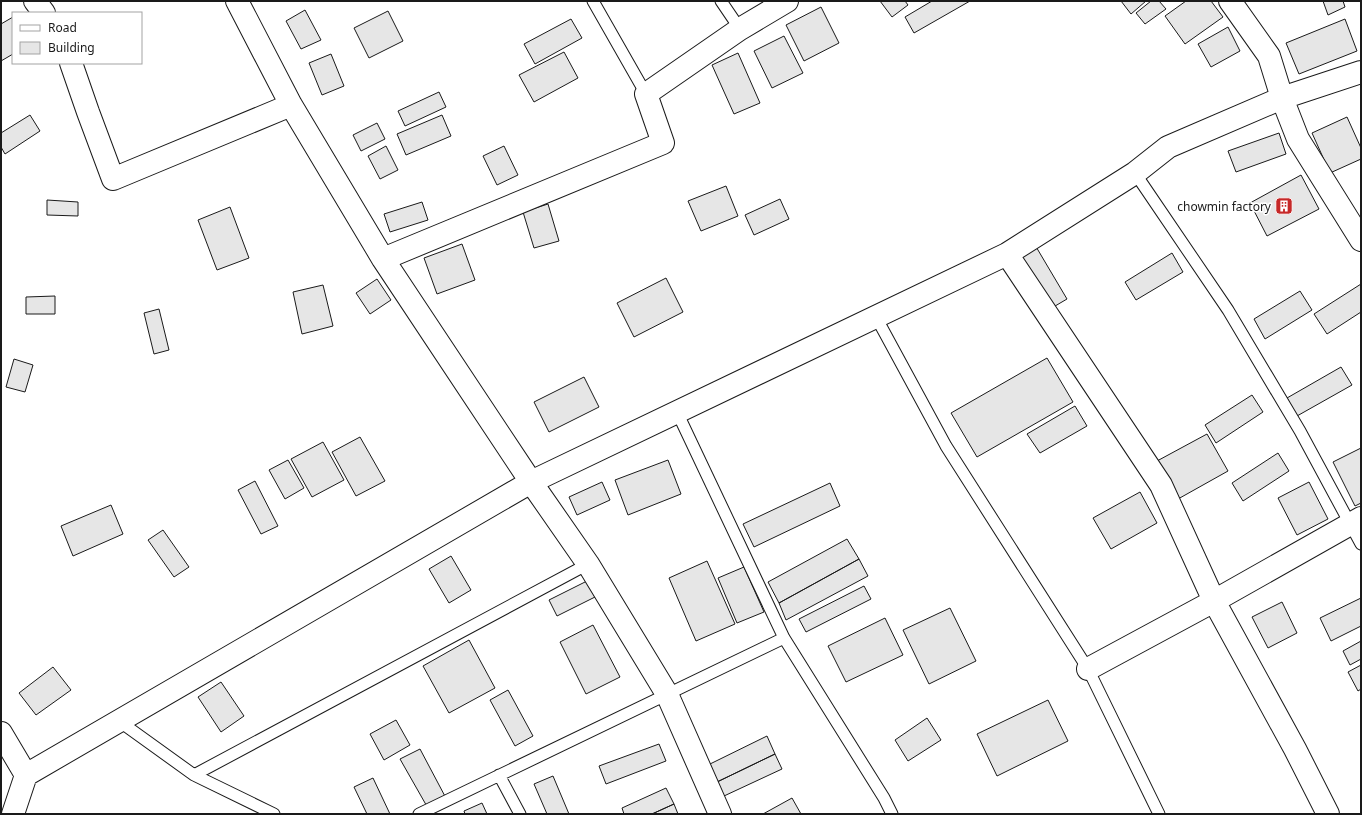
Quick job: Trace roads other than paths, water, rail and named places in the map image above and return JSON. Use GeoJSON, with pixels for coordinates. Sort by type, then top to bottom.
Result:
{"type":"FeatureCollection","features":[{"type":"Feature","properties":{"kind":"street"},"geometry":{"type":"LineString","coordinates":[[36,1],[43,12]]}},
{"type":"Feature","properties":{"kind":"street"},"geometry":{"type":"LineString","coordinates":[[236,1],[291,105],[383,259],[531,482],[588,564],[668,694],[720,814]]}},
{"type":"Feature","properties":{"kind":"street"},"geometry":{"type":"LineString","coordinates":[[383,259],[663,143],[646,94],[740,29],[787,1]]}},
{"type":"Feature","properties":{"kind":"street"},"geometry":{"type":"LineString","coordinates":[[1230,1],[1269,56],[1282,98],[1298,139],[1361,240]]}},
{"type":"Feature","properties":{"kind":"street"},"geometry":{"type":"LineString","coordinates":[[71,64],[113,179],[291,105]]}},
{"type":"Feature","properties":{"kind":"street"},"geometry":{"type":"LineString","coordinates":[[13,814],[26,775],[531,482],[1007,254],[1135,173],[1168,147],[1282,98],[1361,72]]}},
{"type":"Feature","properties":{"kind":"street"},"geometry":{"type":"LineString","coordinates":[[1007,254],[1161,485],[1214,601],[1295,749],[1328,814]]}},
{"type":"Feature","properties":{"kind":"street"},"geometry":{"type":"LineString","coordinates":[[1088,669],[1214,601],[1356,521]]}},
{"type":"Feature","properties":{"kind":"street"},"geometry":{"type":"LineString","coordinates":[[1,733],[26,775]]}},
{"type":"Feature","properties":{"kind":"lane"},"geometry":{"type":"LineString","coordinates":[[593,1],[646,94]]}},
{"type":"Feature","properties":{"kind":"lane"},"geometry":{"type":"LineString","coordinates":[[721,1],[740,29]]}},
{"type":"Feature","properties":{"kind":"lane"},"geometry":{"type":"LineString","coordinates":[[1135,173],[1228,310],[1356,521],[1361,544]]}},
{"type":"Feature","properties":{"kind":"lane"},"geometry":{"type":"LineString","coordinates":[[876,317],[946,446],[1088,669],[1159,814]]}},
{"type":"Feature","properties":{"kind":"lane"},"geometry":{"type":"LineString","coordinates":[[677,412],[784,638],[884,798],[892,814]]}},
{"type":"Feature","properties":{"kind":"lane"},"geometry":{"type":"LineString","coordinates":[[194,776],[588,564]]}},
{"type":"Feature","properties":{"kind":"lane"},"geometry":{"type":"LineString","coordinates":[[419,814],[784,638]]}},
{"type":"Feature","properties":{"kind":"lane"},"geometry":{"type":"LineString","coordinates":[[119,721],[194,776],[274,814]]}},
{"type":"Feature","properties":{"kind":"lane"},"geometry":{"type":"LineString","coordinates":[[499,775],[520,814]]}},
{"type":"Feature","properties":{"kind":"place","name":"chowmin factory"},"geometry":{"type":"Point","coordinates":[1284,206]}}]}
